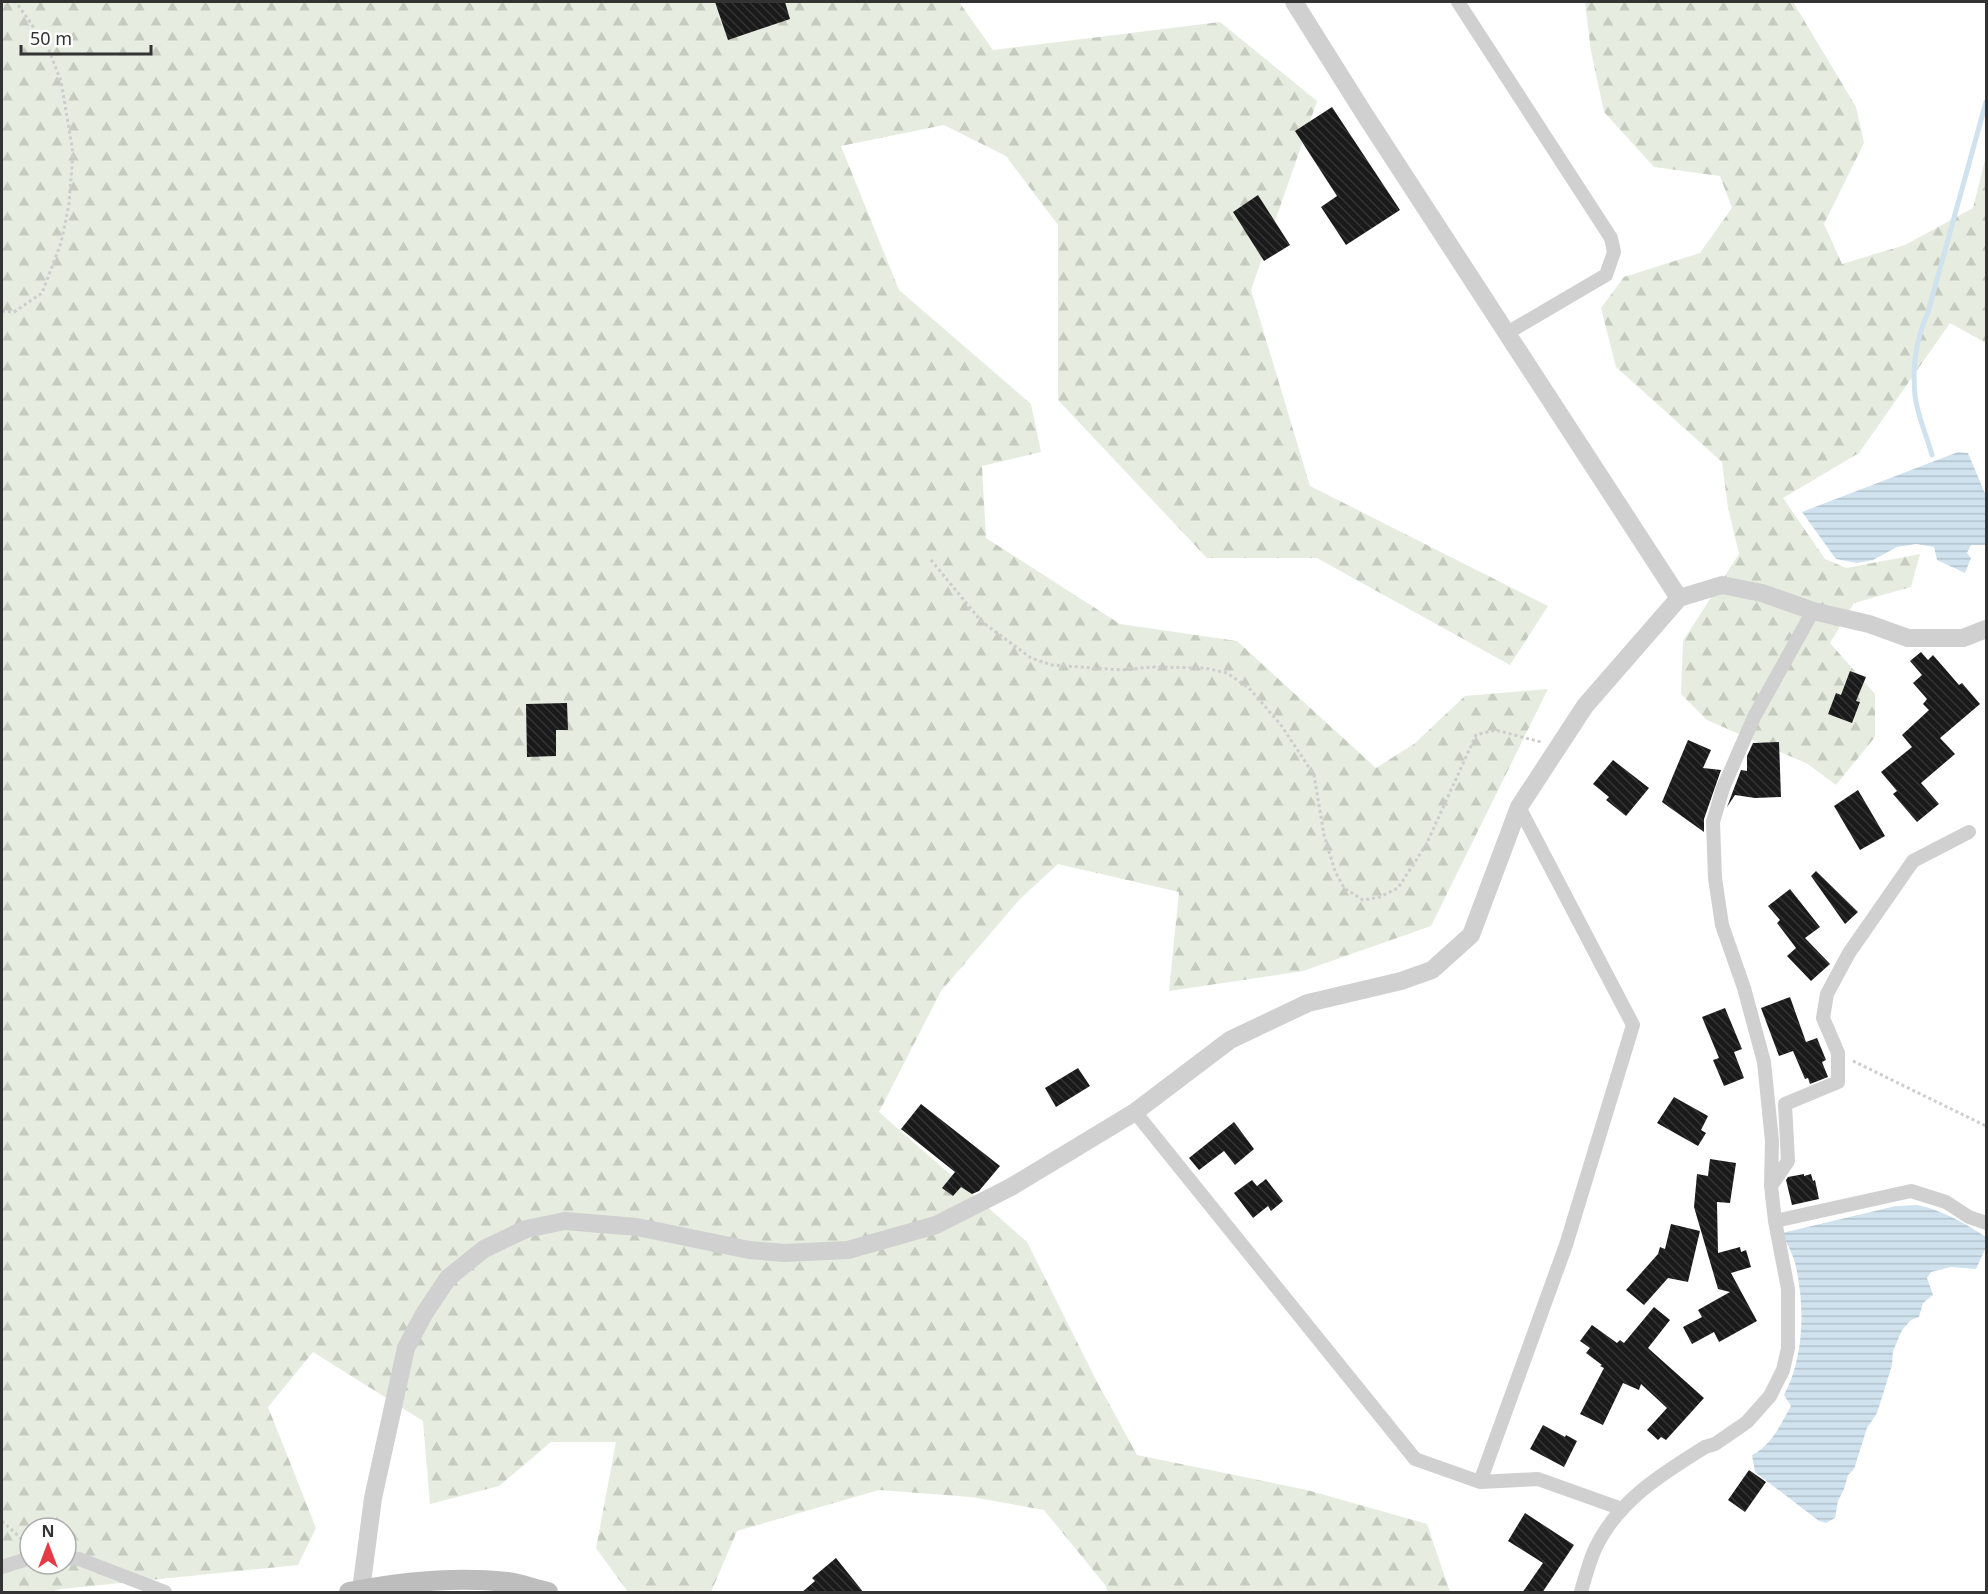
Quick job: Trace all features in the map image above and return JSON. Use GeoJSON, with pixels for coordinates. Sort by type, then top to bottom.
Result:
{"type":"FeatureCollection","features":[{"type":"Feature","properties":{"kind":"main road"},"geometry":{"type":"LineString","coordinates":[[355,1591],[411,1582],[467,1579],[510,1582],[548,1593]]}},
{"type":"Feature","properties":{"kind":"street"},"geometry":{"type":"LineString","coordinates":[[1294,2],[1679,598]]}},
{"type":"Feature","properties":{"kind":"street"},"geometry":{"type":"LineString","coordinates":[[1458,2],[1611,238],[1614,252],[1606,275],[1507,333]]}},
{"type":"Feature","properties":{"kind":"street"},"geometry":{"type":"LineString","coordinates":[[355,1591],[406,1348],[424,1314],[448,1278],[484,1250],[526,1229],[565,1221],[637,1227],[748,1250],[784,1253],[848,1250],[936,1225],[1011,1187],[1135,1112],[1230,1040],[1308,1003],[1401,981],[1432,970],[1471,935],[1519,807],[1585,706],[1679,598],[1722,585],[1762,593],[1813,611],[1869,624],[1908,638],[1963,638],[1986,629]]}},
{"type":"Feature","properties":{"kind":"street"},"geometry":{"type":"LineString","coordinates":[[1581,1593],[1595,1549],[1611,1521],[1634,1496],[1705,1446],[1715,1444],[1747,1422],[1770,1396],[1783,1370],[1788,1348],[1788,1289],[1771,1186],[1772,1141],[1764,1062],[1744,988],[1722,925],[1715,878],[1713,822],[1723,788],[1754,717],[1813,611]]}},
{"type":"Feature","properties":{"kind":"street"},"geometry":{"type":"LineString","coordinates":[[1480,1482],[1566,1245],[1633,1025],[1519,807]]}},
{"type":"Feature","properties":{"kind":"street"},"geometry":{"type":"LineString","coordinates":[[1771,1186],[1788,1161],[1785,1104],[1838,1082],[1838,1053],[1823,1018],[1827,994],[1849,953],[1913,861],[1969,832]]}},
{"type":"Feature","properties":{"kind":"street"},"geometry":{"type":"LineString","coordinates":[[1135,1112],[1415,1459],[1480,1482],[1538,1479],[1622,1509]]}},
{"type":"Feature","properties":{"kind":"street"},"geometry":{"type":"LineString","coordinates":[[1775,1221],[1911,1191],[1946,1202],[1969,1217],[1986,1223]]}},
{"type":"Feature","properties":{"kind":"street"},"geometry":{"type":"LineString","coordinates":[[78,1559],[165,1593]]}},
{"type":"Feature","properties":{"kind":"street"},"geometry":{"type":"LineString","coordinates":[[2,1567],[18,1561]]}},
{"type":"Feature","properties":{"kind":"path"},"geometry":{"type":"LineString","coordinates":[[2,311],[14,312],[42,293],[61,243],[69,204],[73,153],[61,81],[48,48],[16,2]]}},
{"type":"Feature","properties":{"kind":"path"},"geometry":{"type":"LineString","coordinates":[[931,560],[981,621],[1031,658],[1052,665],[1122,670],[1151,667],[1205,668],[1227,673],[1249,688],[1281,725],[1314,775],[1324,835],[1335,871],[1344,888],[1363,900],[1380,897],[1398,888],[1426,845],[1476,735],[1496,730],[1558,747]]}},
{"type":"Feature","properties":{"kind":"path"},"geometry":{"type":"LineString","coordinates":[[1838,1053],[1986,1126]]}},
{"type":"Feature","properties":{"kind":"path"},"geometry":{"type":"LineString","coordinates":[[2,1521],[18,1536]]}},
{"type":"Feature","properties":{"kind":"green space"},"geometry":{"type":"Polygon","coordinates":[[[2,2],[959,2],[993,50],[1220,22],[1317,101],[1251,290],[1310,486],[1548,606],[1510,665],[1317,558],[1207,558],[1058,400],[1058,225],[1006,156],[944,125],[841,146],[899,290],[1031,404],[1041,452],[982,466],[986,538],[1120,624],[1237,641],[1376,768],[1414,744],[1465,696],[1548,689],[1431,926],[1303,971],[1169,991],[1179,892],[1058,864],[1020,899],[941,991],[879,1112],[1027,1242],[1096,1380],[1137,1455],[1307,1490],[1427,1524],[1450,1592],[1107,1592],[1106,1586],[1044,1510],[972,1497],[879,1490],[737,1531],[711,1592],[628,1592],[596,1548],[616,1442],[551,1442],[499,1486],[430,1504],[423,1421],[313,1352],[268,1407],[316,1528],[298,1565],[61,1589],[51,1592],[2,1592],[2,2]]]}},
{"type":"Feature","properties":{"kind":"green space"},"geometry":{"type":"Polygon","coordinates":[[[1585,2],[1793,2],[1856,107],[1864,143],[1824,224],[1842,264],[1905,245],[1973,208],[1986,156],[1986,343],[1950,323],[1859,453],[1783,498],[1825,559],[1846,568],[1920,554],[1911,587],[1854,603],[1830,643],[1875,694],[1875,737],[1836,785],[1808,764],[1707,720],[1681,694],[1683,641],[1739,554],[1728,508],[1722,462],[1616,367],[1601,308],[1624,277],[1700,253],[1732,208],[1720,176],[1654,167],[1604,112],[1591,51],[1585,2]]]}},
{"type":"Feature","properties":{"kind":"water"},"geometry":{"type":"Polygon","coordinates":[[[1958,452],[1968,453],[1986,496],[1986,545],[1971,545],[1967,553],[1971,558],[1965,573],[1937,560],[1934,547],[1916,544],[1897,547],[1873,560],[1857,563],[1836,559],[1802,512],[1958,452]]]}},
{"type":"Feature","properties":{"kind":"water"},"geometry":{"type":"Polygon","coordinates":[[[1917,1205],[1944,1214],[1970,1227],[1986,1237],[1986,1247],[1976,1269],[1951,1267],[1931,1272],[1927,1278],[1933,1295],[1923,1303],[1919,1317],[1911,1320],[1902,1330],[1893,1351],[1892,1365],[1877,1413],[1867,1428],[1854,1469],[1848,1475],[1838,1501],[1835,1518],[1826,1523],[1819,1521],[1755,1472],[1752,1455],[1770,1440],[1791,1406],[1784,1395],[1791,1381],[1799,1349],[1801,1299],[1799,1283],[1794,1259],[1782,1233],[1896,1206],[1917,1205]]]}},
{"type":"Feature","properties":{"kind":"building"},"geometry":{"type":"Polygon","coordinates":[[[715,2],[785,2],[790,19],[728,40],[715,2]]]}},
{"type":"Feature","properties":{"kind":"building"},"geometry":{"type":"Polygon","coordinates":[[[1332,107],[1400,210],[1346,245],[1321,207],[1337,196],[1295,131],[1332,107]]]}},
{"type":"Feature","properties":{"kind":"building"},"geometry":{"type":"Polygon","coordinates":[[[1258,195],[1290,245],[1264,261],[1233,212],[1258,195]]]}},
{"type":"Feature","properties":{"kind":"building"},"geometry":{"type":"Polygon","coordinates":[[[1921,652],[1928,660],[1933,655],[1959,685],[1962,683],[1980,704],[1940,738],[1955,754],[1921,783],[1939,804],[1917,822],[1893,794],[1897,791],[1881,772],[1912,747],[1902,735],[1929,710],[1923,704],[1927,699],[1913,683],[1922,675],[1910,661],[1921,652]]]}},
{"type":"Feature","properties":{"kind":"building"},"geometry":{"type":"Polygon","coordinates":[[[1850,671],[1866,677],[1856,701],[1860,702],[1852,723],[1828,714],[1836,693],[1841,695],[1850,671]]]}},
{"type":"Feature","properties":{"kind":"building"},"geometry":{"type":"Polygon","coordinates":[[[567,703],[568,730],[556,730],[556,756],[527,757],[526,704],[567,703]]]}},
{"type":"Feature","properties":{"kind":"building"},"geometry":{"type":"Polygon","coordinates":[[[1688,740],[1711,750],[1703,768],[1721,770],[1704,819],[1704,832],[1662,802],[1688,740]]]}},
{"type":"Feature","properties":{"kind":"building"},"geometry":{"type":"Polygon","coordinates":[[[1779,742],[1781,797],[1755,798],[1735,795],[1727,807],[1741,770],[1747,771],[1747,756],[1753,743],[1779,742]]]}},
{"type":"Feature","properties":{"kind":"building"},"geometry":{"type":"Polygon","coordinates":[[[1613,760],[1649,788],[1626,816],[1606,800],[1609,797],[1593,784],[1613,760]]]}},
{"type":"Feature","properties":{"kind":"building"},"geometry":{"type":"Polygon","coordinates":[[[1858,790],[1885,836],[1860,850],[1834,806],[1858,790]]]}},
{"type":"Feature","properties":{"kind":"building"},"geometry":{"type":"Polygon","coordinates":[[[1816,871],[1858,912],[1845,924],[1811,876],[1816,871]]]}},
{"type":"Feature","properties":{"kind":"building"},"geometry":{"type":"Polygon","coordinates":[[[1790,889],[1820,927],[1805,938],[1830,964],[1811,981],[1787,956],[1796,948],[1777,923],[1780,920],[1768,906],[1790,889]]]}},
{"type":"Feature","properties":{"kind":"building"},"geometry":{"type":"Polygon","coordinates":[[[1790,997],[1806,1042],[1817,1038],[1826,1060],[1822,1062],[1828,1077],[1810,1084],[1808,1078],[1805,1079],[1793,1051],[1779,1056],[1761,1008],[1790,997]]]}},
{"type":"Feature","properties":{"kind":"building"},"geometry":{"type":"Polygon","coordinates":[[[1725,1008],[1742,1049],[1734,1052],[1744,1078],[1724,1086],[1713,1060],[1719,1058],[1702,1017],[1725,1008]]]}},
{"type":"Feature","properties":{"kind":"building"},"geometry":{"type":"Polygon","coordinates":[[[1078,1068],[1090,1086],[1056,1107],[1045,1088],[1078,1068]]]}},
{"type":"Feature","properties":{"kind":"building"},"geometry":{"type":"Polygon","coordinates":[[[1674,1097],[1708,1116],[1701,1130],[1706,1133],[1698,1146],[1657,1123],[1674,1097]]]}},
{"type":"Feature","properties":{"kind":"building"},"geometry":{"type":"Polygon","coordinates":[[[921,1104],[1000,1166],[979,1191],[972,1194],[961,1187],[953,1196],[942,1188],[955,1172],[901,1129],[921,1104]]]}},
{"type":"Feature","properties":{"kind":"building"},"geometry":{"type":"Polygon","coordinates":[[[1234,1122],[1254,1149],[1235,1165],[1224,1151],[1199,1170],[1189,1158],[1234,1122]]]}},
{"type":"Feature","properties":{"kind":"building"},"geometry":{"type":"Polygon","coordinates":[[[1710,1159],[1736,1163],[1730,1203],[1717,1202],[1718,1253],[1740,1247],[1741,1252],[1746,1250],[1751,1267],[1731,1273],[1757,1321],[1719,1342],[1714,1332],[1692,1344],[1683,1327],[1702,1317],[1698,1310],[1730,1292],[1718,1289],[1694,1207],[1697,1174],[1708,1176],[1710,1159]]]}},
{"type":"Feature","properties":{"kind":"building"},"geometry":{"type":"Polygon","coordinates":[[[1804,1174],[1804,1176],[1811,1174],[1813,1181],[1815,1180],[1819,1199],[1792,1205],[1786,1180],[1788,1177],[1804,1174]]]}},
{"type":"Feature","properties":{"kind":"building"},"geometry":{"type":"Polygon","coordinates":[[[1266,1179],[1283,1201],[1271,1211],[1268,1206],[1253,1218],[1234,1193],[1252,1180],[1257,1186],[1266,1179]]]}},
{"type":"Feature","properties":{"kind":"building"},"geometry":{"type":"Polygon","coordinates":[[[1671,1224],[1700,1231],[1688,1282],[1668,1278],[1644,1305],[1626,1290],[1658,1254],[1660,1247],[1665,1249],[1671,1224]]]}},
{"type":"Feature","properties":{"kind":"building"},"geometry":{"type":"Polygon","coordinates":[[[1654,1307],[1670,1320],[1648,1348],[1704,1398],[1666,1440],[1661,1437],[1658,1440],[1647,1430],[1667,1408],[1641,1384],[1639,1390],[1623,1383],[1603,1425],[1580,1414],[1604,1368],[1586,1353],[1590,1348],[1580,1341],[1592,1325],[1617,1343],[1620,1340],[1624,1343],[1654,1307]]]}},
{"type":"Feature","properties":{"kind":"building"},"geometry":{"type":"Polygon","coordinates":[[[1543,1425],[1577,1441],[1564,1467],[1530,1449],[1543,1425]]]}},
{"type":"Feature","properties":{"kind":"building"},"geometry":{"type":"Polygon","coordinates":[[[1749,1470],[1766,1482],[1745,1512],[1728,1500],[1749,1470]]]}},
{"type":"Feature","properties":{"kind":"building"},"geometry":{"type":"Polygon","coordinates":[[[1525,1513],[1574,1545],[1542,1593],[1522,1593],[1543,1563],[1508,1541],[1525,1513]]]}},
{"type":"Feature","properties":{"kind":"building"},"geometry":{"type":"Polygon","coordinates":[[[836,1558],[864,1593],[801,1593],[815,1581],[812,1578],[836,1558]]]}},
{"type":"Feature","properties":{"kind":"waterway"},"geometry":{"type":"LineString","coordinates":[[1932,455],[1916,403],[1914,384],[1916,353],[1986,102]]}}]}
